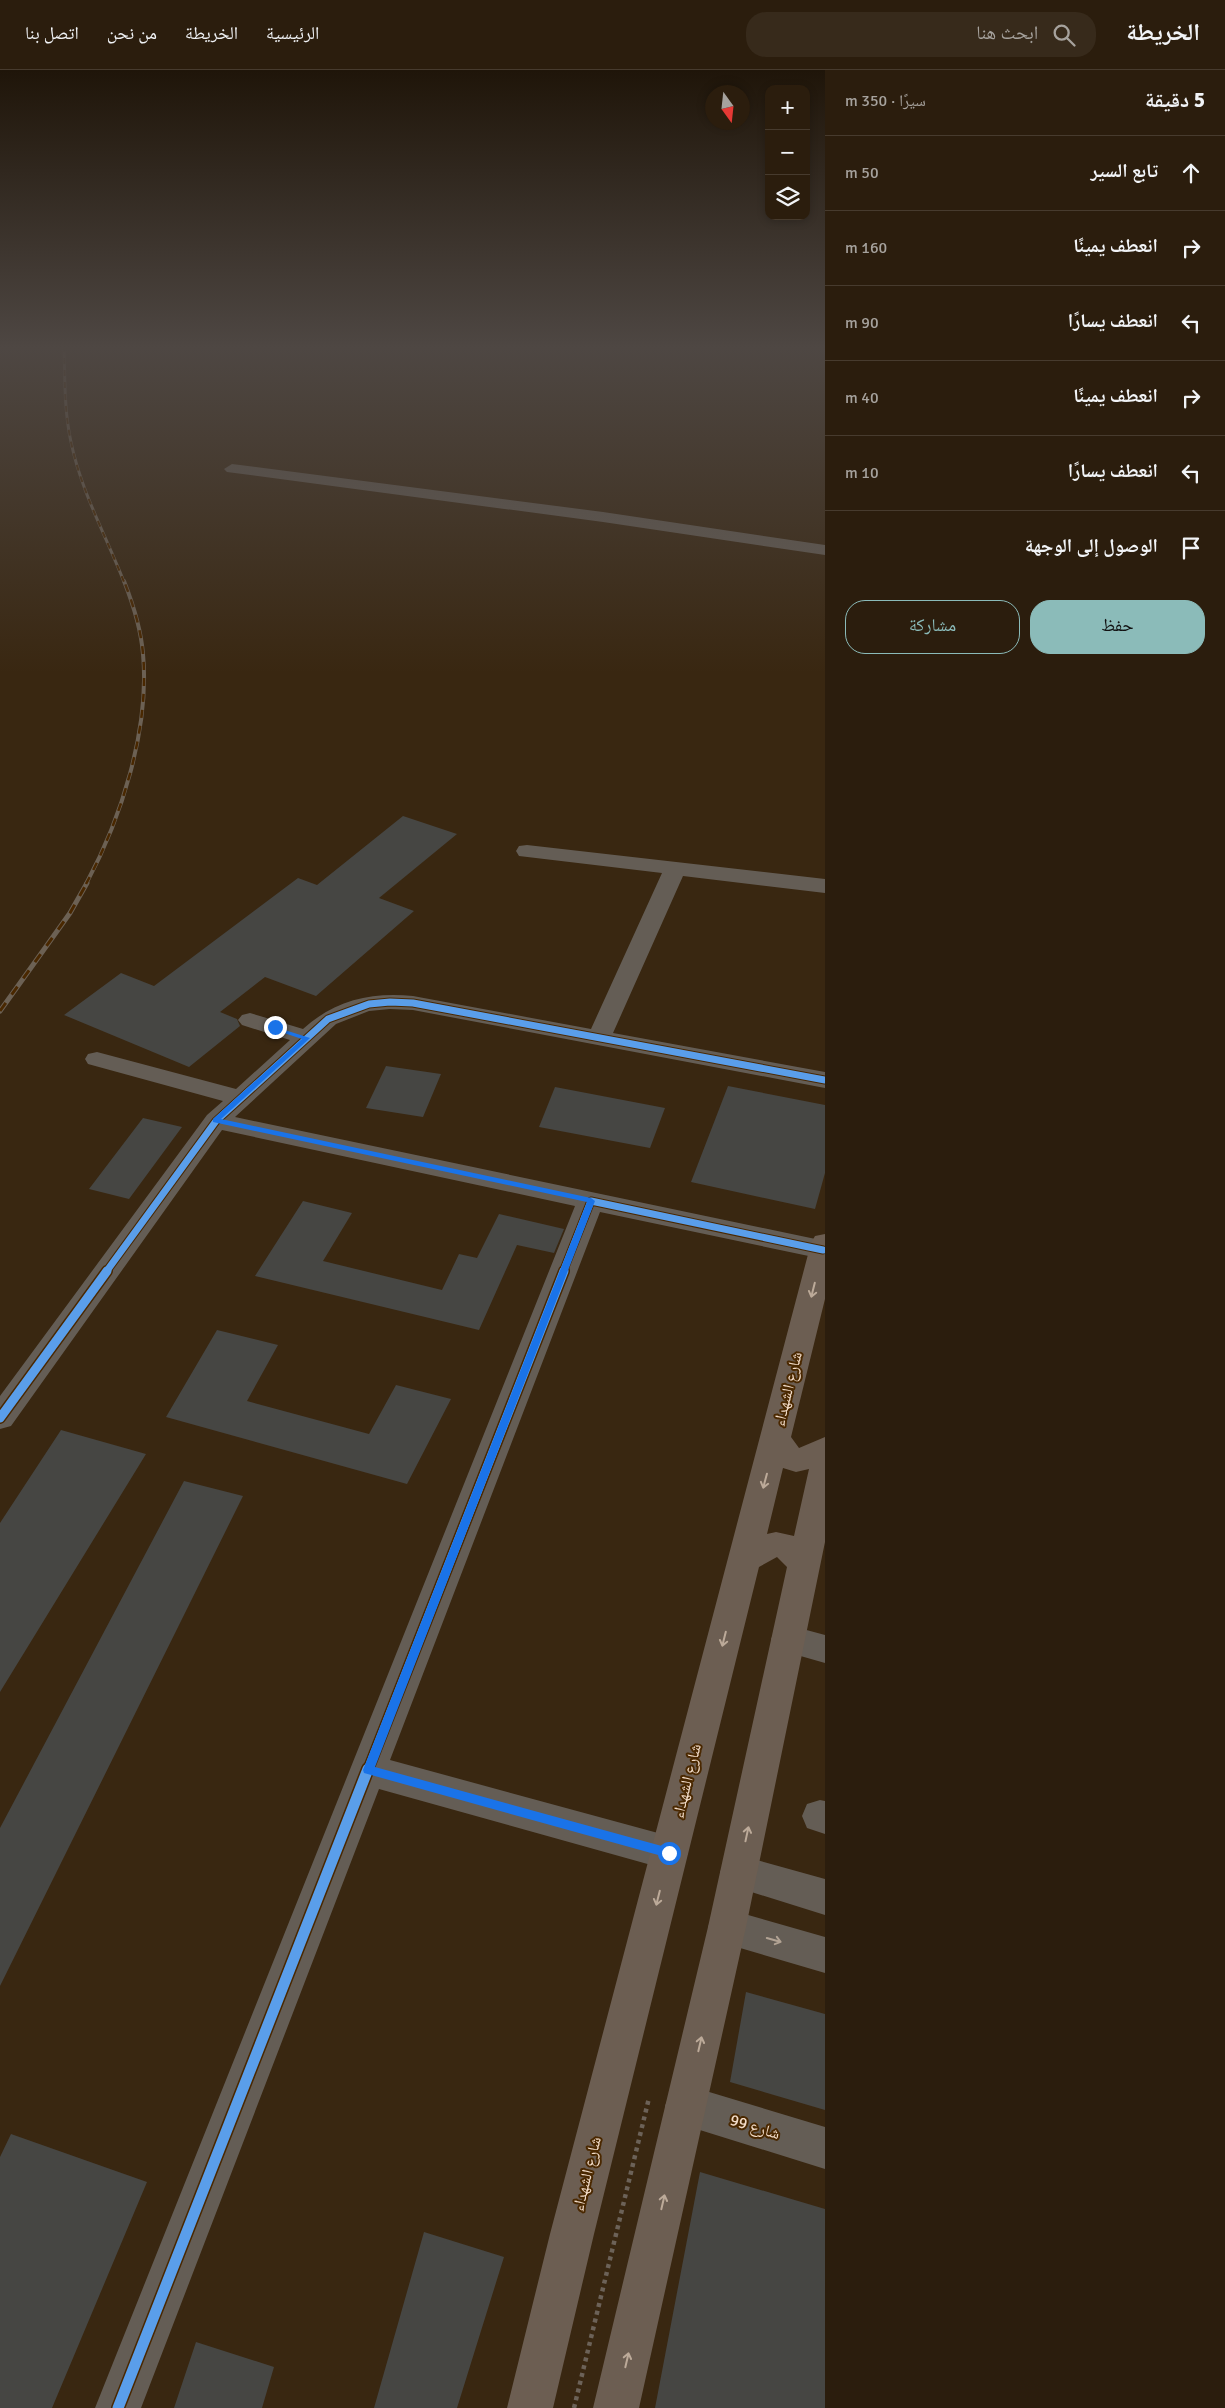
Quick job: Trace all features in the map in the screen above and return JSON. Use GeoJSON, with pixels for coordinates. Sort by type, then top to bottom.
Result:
{"type":"FeatureCollection","features":[{"type":"Feature","properties":{"kind":"highway","name":"شارع الشهداء"},"geometry":{"type":"LineString","coordinates":[[530,2408],[824,1246]]}},
{"type":"Feature","properties":{"kind":"highway"},"geometry":{"type":"LineString","coordinates":[[776,1438],[784,1454],[795,1461],[809,1459],[825,1449]]}},
{"type":"Feature","properties":{"kind":"highway"},"geometry":{"type":"LineString","coordinates":[[616,2408],[727,1927],[825,1466]]}},
{"type":"Feature","properties":{"kind":"highway"},"geometry":{"type":"LineString","coordinates":[[744,1560],[765,1546],[779,1543],[795,1552],[804,1564]]}},
{"type":"Feature","properties":{"kind":"street"},"geometry":{"type":"LineString","coordinates":[[232,469],[603,517],[825,550]]}},
{"type":"Feature","properties":{"kind":"street"},"geometry":{"type":"LineString","coordinates":[[527,851],[825,886]]}},
{"type":"Feature","properties":{"kind":"street"},"geometry":{"type":"LineString","coordinates":[[599,1037],[675,869]]}},
{"type":"Feature","properties":{"kind":"street"},"geometry":{"type":"LineString","coordinates":[[0,1418],[216,1120],[328,1019],[346,1009],[367,1003],[390,1000],[825,1080]]}},
{"type":"Feature","properties":{"kind":"street"},"geometry":{"type":"LineString","coordinates":[[250,1020],[307,1038]]}},
{"type":"Feature","properties":{"kind":"street"},"geometry":{"type":"LineString","coordinates":[[96,1059],[240,1098]]}},
{"type":"Feature","properties":{"kind":"street"},"geometry":{"type":"LineString","coordinates":[[216,1120],[591,1201],[824,1246]]}},
{"type":"Feature","properties":{"kind":"street"},"geometry":{"type":"LineString","coordinates":[[118,2408],[591,1201]]}},
{"type":"Feature","properties":{"kind":"street"},"geometry":{"type":"LineString","coordinates":[[788,1638],[825,1649]]}},
{"type":"Feature","properties":{"kind":"street"},"geometry":{"type":"LineString","coordinates":[[368,1770],[669,1853]]}},
{"type":"Feature","properties":{"kind":"street"},"geometry":{"type":"LineString","coordinates":[[738,1872],[825,1896]]}},
{"type":"Feature","properties":{"kind":"street"},"geometry":{"type":"LineString","coordinates":[[727,1927],[825,1955]]}},
{"type":"Feature","properties":{"kind":"street","name":"شارع 99"},"geometry":{"type":"LineString","coordinates":[[686,2106],[825,2148]]}},
{"type":"Feature","properties":{"kind":"building"},"geometry":{"type":"Polygon","coordinates":[[[403,816],[457,834],[379,898],[414,911],[316,996],[265,977],[220,1012],[237,1019],[240,1026],[189,1067],[64,1015],[121,973],[154,986],[298,878],[317,885],[403,816]]]}},
{"type":"Feature","properties":{"kind":"building"},"geometry":{"type":"Polygon","coordinates":[[[386,1066],[441,1074],[423,1117],[366,1108],[386,1066]]]}},
{"type":"Feature","properties":{"kind":"building"},"geometry":{"type":"Polygon","coordinates":[[[728,1086],[825,1105],[825,1173],[815,1209],[691,1182],[728,1086]]]}},
{"type":"Feature","properties":{"kind":"building"},"geometry":{"type":"Polygon","coordinates":[[[555,1087],[665,1108],[650,1148],[539,1127],[555,1087]]]}},
{"type":"Feature","properties":{"kind":"building"},"geometry":{"type":"Polygon","coordinates":[[[143,1118],[182,1127],[129,1199],[89,1189],[143,1118]]]}},
{"type":"Feature","properties":{"kind":"building"},"geometry":{"type":"Polygon","coordinates":[[[303,1201],[352,1213],[323,1261],[442,1290],[459,1254],[477,1258],[499,1214],[564,1229],[554,1253],[517,1245],[479,1330],[255,1276],[303,1201]]]}},
{"type":"Feature","properties":{"kind":"building"},"geometry":{"type":"Polygon","coordinates":[[[217,1330],[278,1345],[247,1401],[369,1434],[396,1385],[451,1399],[407,1484],[166,1417],[217,1330]]]}},
{"type":"Feature","properties":{"kind":"building"},"geometry":{"type":"Polygon","coordinates":[[[61,1430],[146,1454],[0,1692],[0,1523],[61,1430]]]}},
{"type":"Feature","properties":{"kind":"building"},"geometry":{"type":"Polygon","coordinates":[[[184,1481],[243,1496],[0,1986],[0,1828],[184,1481]]]}},
{"type":"Feature","properties":{"kind":"building"},"geometry":{"type":"Polygon","coordinates":[[[746,1992],[825,2014],[825,2110],[730,2082],[746,1992]]]}},
{"type":"Feature","properties":{"kind":"building"},"geometry":{"type":"Polygon","coordinates":[[[11,2134],[147,2182],[52,2408],[0,2408],[0,2157],[11,2134]]]}},
{"type":"Feature","properties":{"kind":"building"},"geometry":{"type":"Polygon","coordinates":[[[700,2172],[825,2209],[825,2408],[655,2408],[700,2172]]]}},
{"type":"Feature","properties":{"kind":"building"},"geometry":{"type":"Polygon","coordinates":[[[424,2232],[504,2257],[457,2408],[374,2408],[424,2232]]]}},
{"type":"Feature","properties":{"kind":"building"},"geometry":{"type":"Polygon","coordinates":[[[196,2342],[274,2367],[262,2408],[174,2408],[196,2342]]]}},
{"type":"Feature","properties":{"kind":"railway"},"geometry":{"type":"LineString","coordinates":[[74,455],[87,496],[124,582]]}},
{"type":"Feature","properties":{"kind":"railway"},"geometry":{"type":"LineString","coordinates":[[86,884],[111,831],[121,802],[130,773],[142,712],[144,683],[142,645],[136,617],[124,581]]}},
{"type":"Feature","properties":{"kind":"railway"},"geometry":{"type":"LineString","coordinates":[[0,1011],[70,913],[87,883]]}},
{"type":"Feature","properties":{"kind":"cycle path"},"geometry":{"type":"LineString","coordinates":[[0,1418],[216,1121],[328,1019],[338,1014],[359,1006],[379,1002],[413,1003],[825,1080]]}},
{"type":"Feature","properties":{"kind":"cycle path"},"geometry":{"type":"LineString","coordinates":[[118,2408],[591,1201],[823,1250]]}},
{"type":"Feature","properties":{"kind":"route"},"geometry":{"type":"LineString","coordinates":[[275,1027],[307,1038],[216,1120],[591,1201],[368,1770],[669,1853]]}}]}
